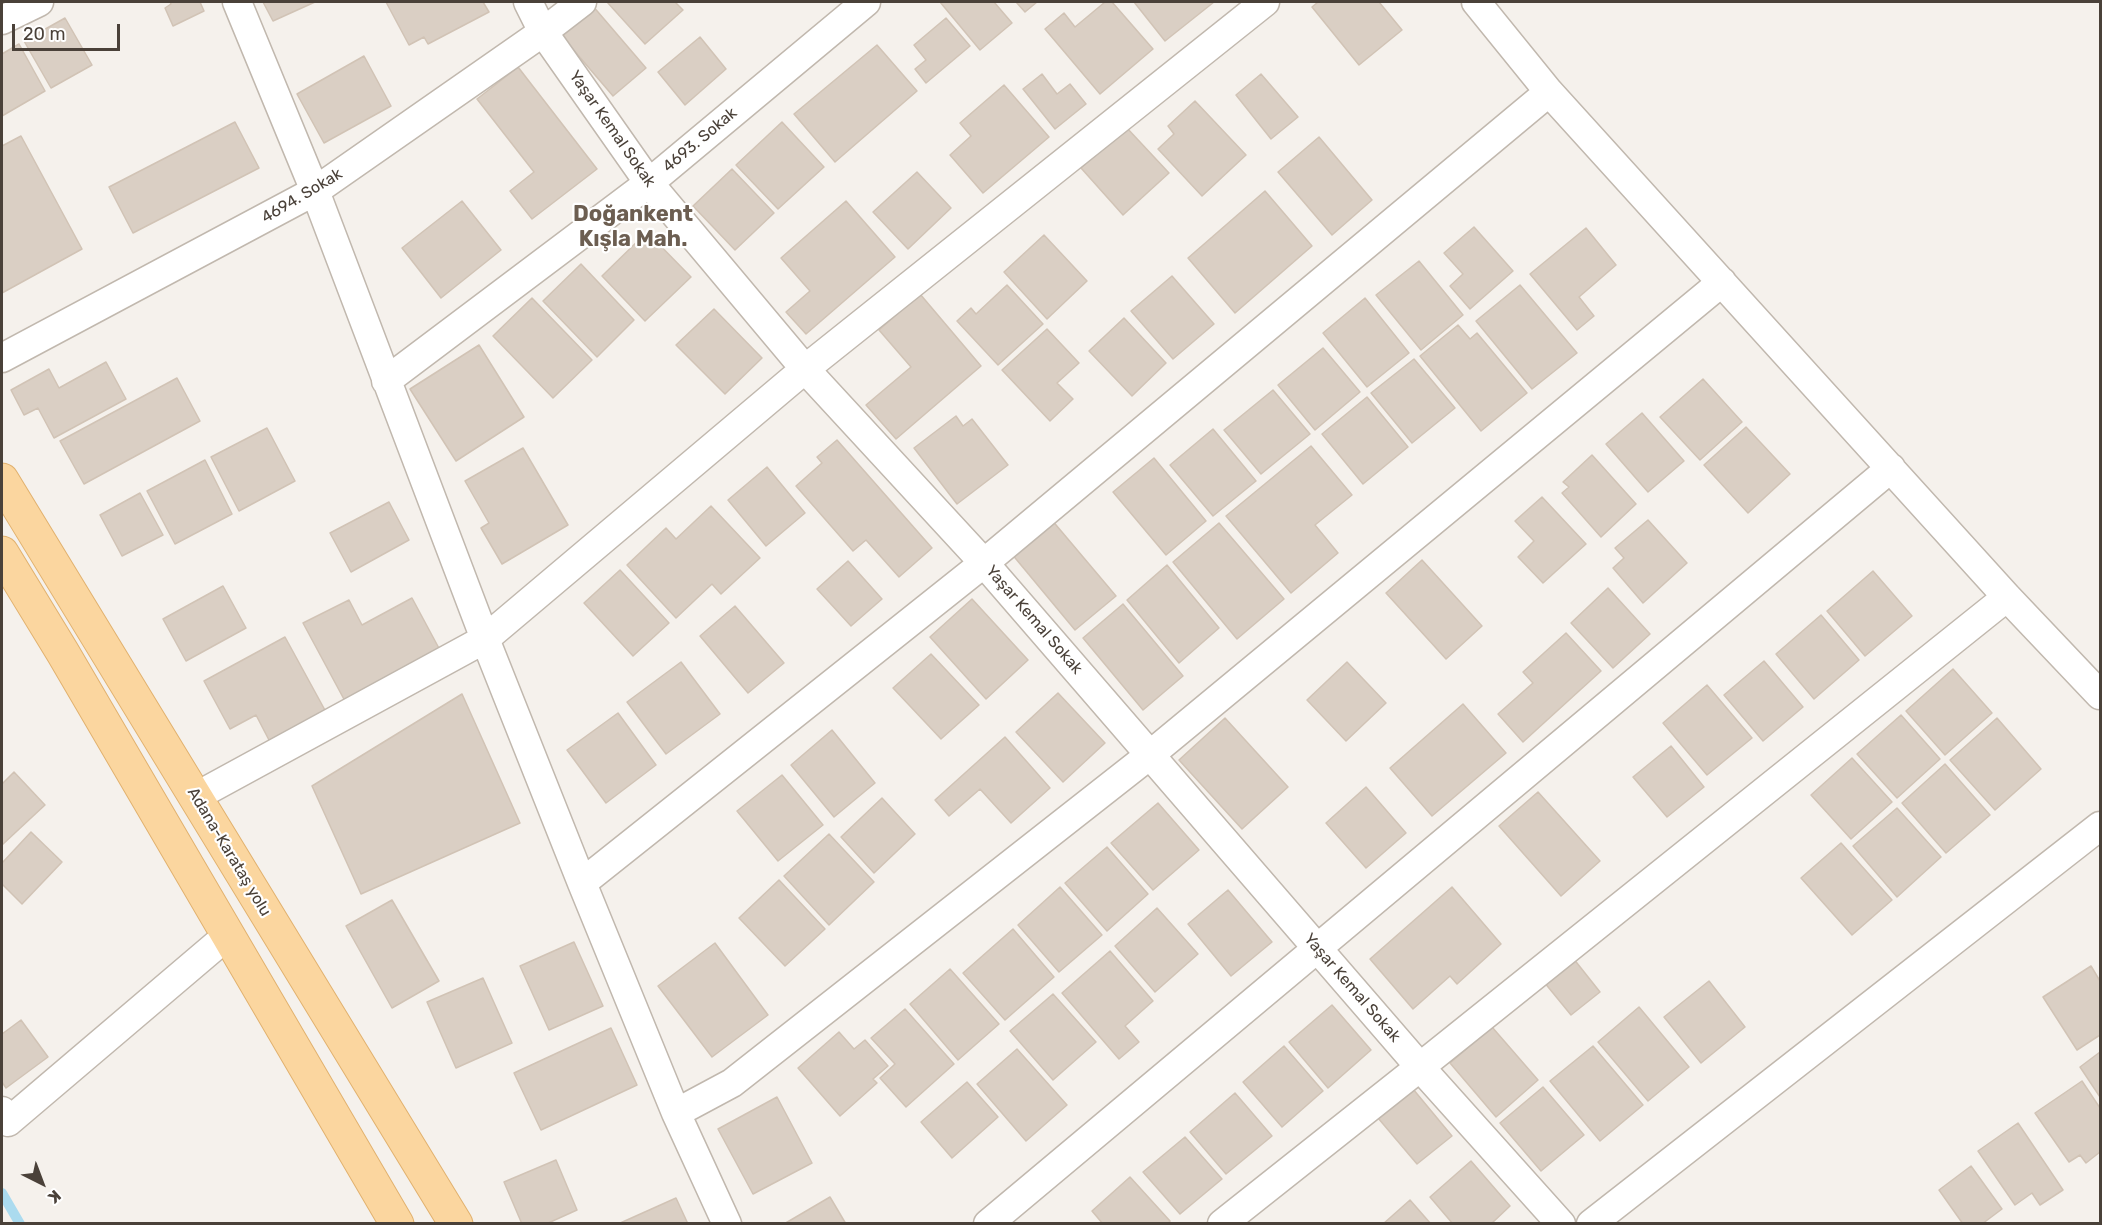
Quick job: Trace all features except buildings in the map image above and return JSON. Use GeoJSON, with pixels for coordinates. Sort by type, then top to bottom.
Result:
{"type":"FeatureCollection","features":[{"type":"Feature","properties":{"kind":"main road","name":"Adana-Karataş yolu"},"geometry":{"type":"LineString","coordinates":[[2,480],[456,1224]]}},
{"type":"Feature","properties":{"kind":"main road"},"geometry":{"type":"LineString","coordinates":[[2,552],[397,1224]]}},
{"type":"Feature","properties":{"kind":"street"},"geometry":{"type":"LineString","coordinates":[[2,20],[39,2]]}},
{"type":"Feature","properties":{"kind":"street"},"geometry":{"type":"LineString","coordinates":[[237,2],[315,191],[485,639],[582,883],[676,1113],[727,1224]]}},
{"type":"Feature","properties":{"kind":"street","name":"Yaşar Kemal Sokak"},"geometry":{"type":"LineString","coordinates":[[528,2],[543,32],[649,183],[805,369],[984,563],[1420,1067],[1561,1224]]}},
{"type":"Feature","properties":{"kind":"street","name":"4694. Sokak"},"geometry":{"type":"LineString","coordinates":[[2,358],[315,191],[543,32],[582,2]]}},
{"type":"Feature","properties":{"kind":"street","name":"4693. Sokak"},"geometry":{"type":"LineString","coordinates":[[386,381],[649,183],[866,2]]}},
{"type":"Feature","properties":{"kind":"street"},"geometry":{"type":"LineString","coordinates":[[195,797],[485,639],[805,369],[1265,2]]}},
{"type":"Feature","properties":{"kind":"street"},"geometry":{"type":"LineString","coordinates":[[1476,2],[1550,92],[2007,597],[2100,695]]}},
{"type":"Feature","properties":{"kind":"street"},"geometry":{"type":"LineString","coordinates":[[582,883],[984,563],[1550,92]]}},
{"type":"Feature","properties":{"kind":"street"},"geometry":{"type":"LineString","coordinates":[[676,1113],[732,1083],[1151,754],[1722,282]]}},
{"type":"Feature","properties":{"kind":"street"},"geometry":{"type":"LineString","coordinates":[[988,1224],[1891,468]]}},
{"type":"Feature","properties":{"kind":"street"},"geometry":{"type":"LineString","coordinates":[[1222,1224],[2007,597]]}},
{"type":"Feature","properties":{"kind":"street"},"geometry":{"type":"LineString","coordinates":[[1591,1224],[2100,826]]}},
{"type":"Feature","properties":{"kind":"street"},"geometry":{"type":"LineString","coordinates":[[2,1111],[8,1122],[228,935]]}},
{"type":"Feature","properties":{"kind":"waterway"},"geometry":{"type":"LineString","coordinates":[[2,1193],[20,1224]]}},
{"type":"Feature","properties":{"kind":"district","name":"Doğankent Kışla Mah."},"geometry":{"type":"Point","coordinates":[633,228]}}]}
